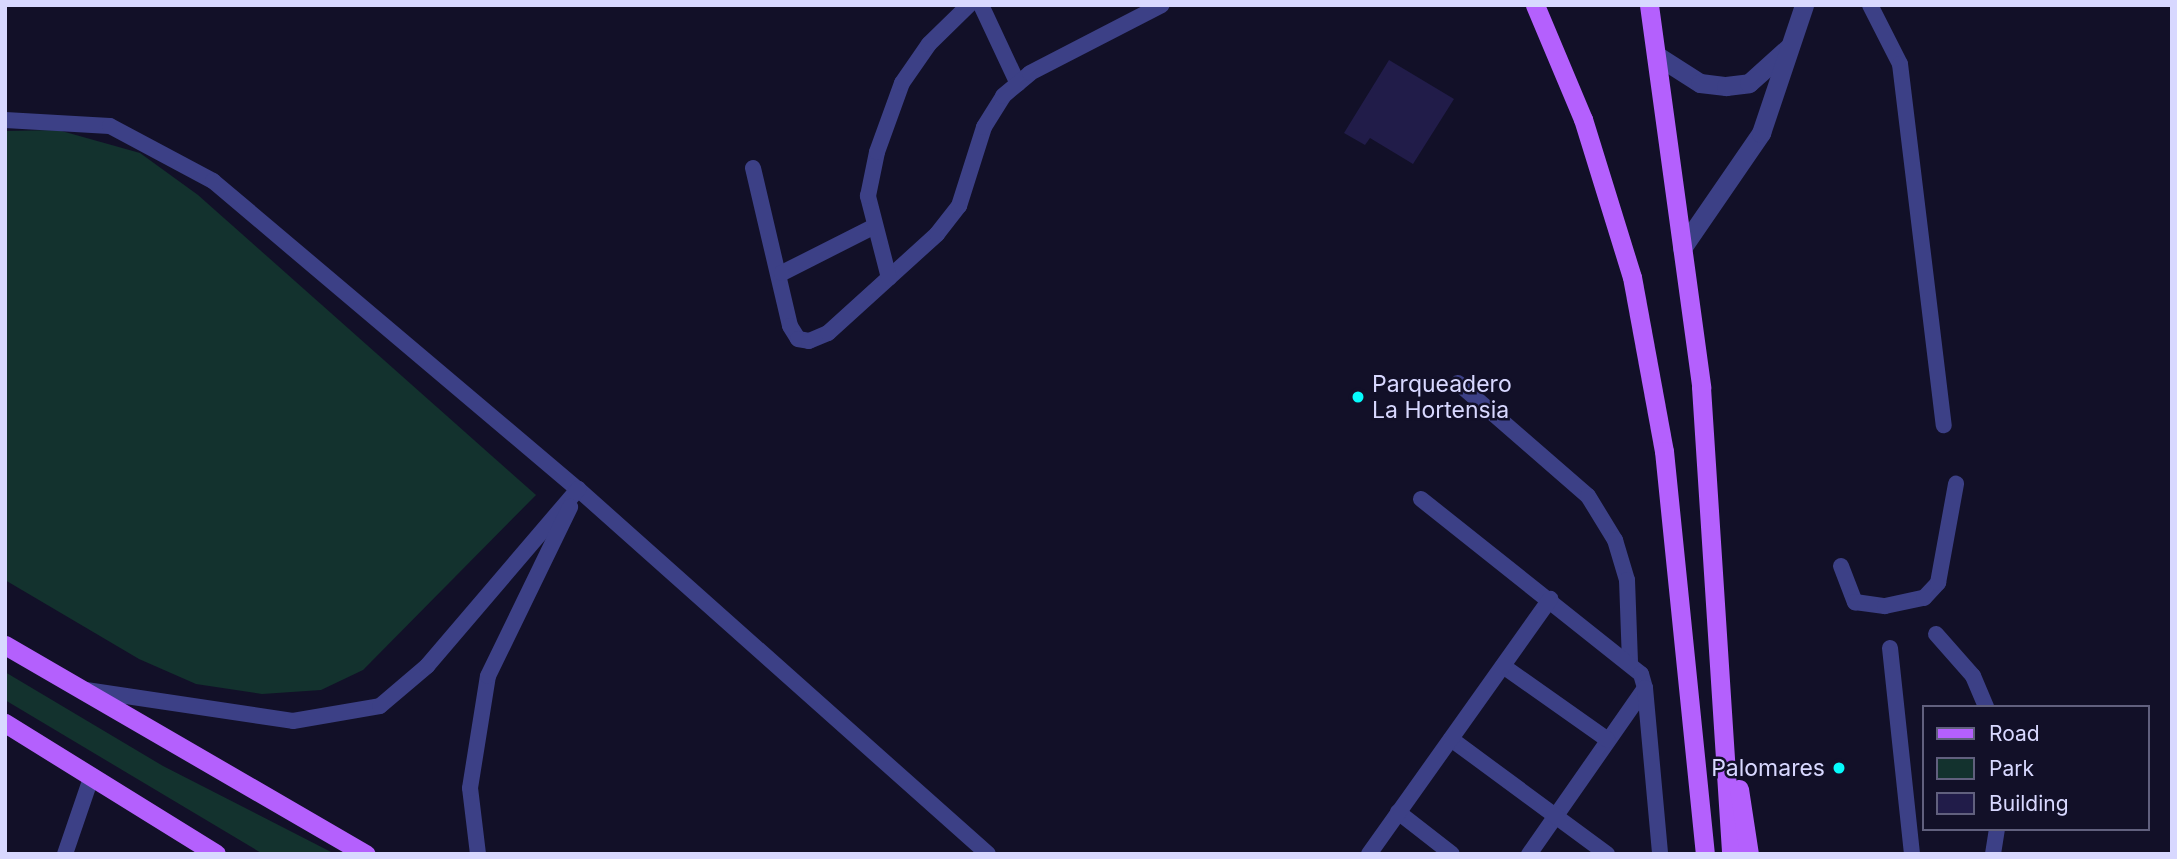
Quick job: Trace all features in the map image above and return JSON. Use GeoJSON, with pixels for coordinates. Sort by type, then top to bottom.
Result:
{"type":"FeatureCollection","features":[{"type":"Feature","properties":{"kind":"main road"},"geometry":{"type":"LineString","coordinates":[[1535,5],[1583,119],[1632,277],[1664,451],[1705,854]]}},
{"type":"Feature","properties":{"kind":"main road"},"geometry":{"type":"LineString","coordinates":[[1648,5],[1701,387],[1726,695],[1731,854]]}},
{"type":"Feature","properties":{"kind":"main road"},"geometry":{"type":"LineString","coordinates":[[5,645],[75,688],[366,854]]}},
{"type":"Feature","properties":{"kind":"main road"},"geometry":{"type":"LineString","coordinates":[[1726,695],[1749,854]]}},
{"type":"Feature","properties":{"kind":"main road"},"geometry":{"type":"LineString","coordinates":[[9,730],[92,775],[206,854]]}},
{"type":"Feature","properties":{"kind":"main road"},"geometry":{"type":"LineString","coordinates":[[159,820],[216,854]]}},
{"type":"Feature","properties":{"kind":"street"},"geometry":{"type":"LineString","coordinates":[[1682,248],[1761,133],[1804,5]]}},
{"type":"Feature","properties":{"kind":"street"},"geometry":{"type":"LineString","coordinates":[[1656,55],[1700,83],[1726,86],[1749,83],[1791,44]]}},
{"type":"Feature","properties":{"kind":"lane"},"geometry":{"type":"LineString","coordinates":[[888,278],[871,228],[868,196],[877,152],[902,83],[929,44],[970,5]]}},
{"type":"Feature","properties":{"kind":"lane"},"geometry":{"type":"LineString","coordinates":[[981,5],[1018,84]]}},
{"type":"Feature","properties":{"kind":"lane"},"geometry":{"type":"LineString","coordinates":[[753,168],[782,273],[790,326],[798,339],[809,341],[828,333],[888,278],[958,206],[984,127],[1018,84],[1162,5]]}},
{"type":"Feature","properties":{"kind":"lane"},"geometry":{"type":"LineString","coordinates":[[1870,5],[1900,64],[1944,425]]}},
{"type":"Feature","properties":{"kind":"lane"},"geometry":{"type":"LineString","coordinates":[[5,120],[110,126],[213,181],[578,489],[988,854]]}},
{"type":"Feature","properties":{"kind":"lane"},"geometry":{"type":"LineString","coordinates":[[782,273],[871,228]]}},
{"type":"Feature","properties":{"kind":"lane"},"geometry":{"type":"LineString","coordinates":[[1458,383],[1588,496],[1615,540],[1627,580],[1630,662]]}},
{"type":"Feature","properties":{"kind":"lane"},"geometry":{"type":"LineString","coordinates":[[1841,566],[1855,602],[1885,606],[1924,598],[1938,583],[1956,484]]}},
{"type":"Feature","properties":{"kind":"lane"},"geometry":{"type":"LineString","coordinates":[[75,688],[293,721],[380,706],[427,666],[578,489]]}},
{"type":"Feature","properties":{"kind":"lane"},"geometry":{"type":"LineString","coordinates":[[478,854],[470,788],[488,676],[578,489]]}},
{"type":"Feature","properties":{"kind":"lane"},"geometry":{"type":"LineString","coordinates":[[1422,499],[1630,662],[1645,688],[1660,854]]}},
{"type":"Feature","properties":{"kind":"lane"},"geometry":{"type":"LineString","coordinates":[[1369,854],[1550,599]]}},
{"type":"Feature","properties":{"kind":"lane"},"geometry":{"type":"LineString","coordinates":[[1936,634],[1973,676],[1985,705]]}},
{"type":"Feature","properties":{"kind":"lane"},"geometry":{"type":"LineString","coordinates":[[1890,648],[1912,854]]}},
{"type":"Feature","properties":{"kind":"lane"},"geometry":{"type":"LineString","coordinates":[[1503,666],[1608,740]]}},
{"type":"Feature","properties":{"kind":"lane"},"geometry":{"type":"LineString","coordinates":[[1529,854],[1645,688]]}},
{"type":"Feature","properties":{"kind":"lane"},"geometry":{"type":"LineString","coordinates":[[1451,739],[1554,818],[1607,854]]}},
{"type":"Feature","properties":{"kind":"lane"},"geometry":{"type":"LineString","coordinates":[[65,854],[92,775]]}},
{"type":"Feature","properties":{"kind":"lane"},"geometry":{"type":"LineString","coordinates":[[1398,812],[1452,854]]}},
{"type":"Feature","properties":{"kind":"lane"},"geometry":{"type":"LineString","coordinates":[[1993,854],[1997,831]]}},
{"type":"Feature","properties":{"kind":"green space"},"geometry":{"type":"Polygon","coordinates":[[[58,130],[140,153],[198,195],[536,495],[363,670],[321,690],[262,694],[196,684],[139,659],[5,580],[5,131],[58,130]]]}},
{"type":"Feature","properties":{"kind":"green space"},"geometry":{"type":"Polygon","coordinates":[[[5,672],[163,766],[335,854],[263,854],[5,700],[5,672]]]}},
{"type":"Feature","properties":{"kind":"building"},"geometry":{"type":"Polygon","coordinates":[[[1389,60],[1454,99],[1413,164],[1370,138],[1365,145],[1344,133],[1389,60]]]}},
{"type":"Feature","properties":{"kind":"place","name":"Parqueadero La Hortensia"},"geometry":{"type":"Point","coordinates":[1358,397]}},
{"type":"Feature","properties":{"kind":"place","name":"Palomares"},"geometry":{"type":"Point","coordinates":[1839,768]}}]}
